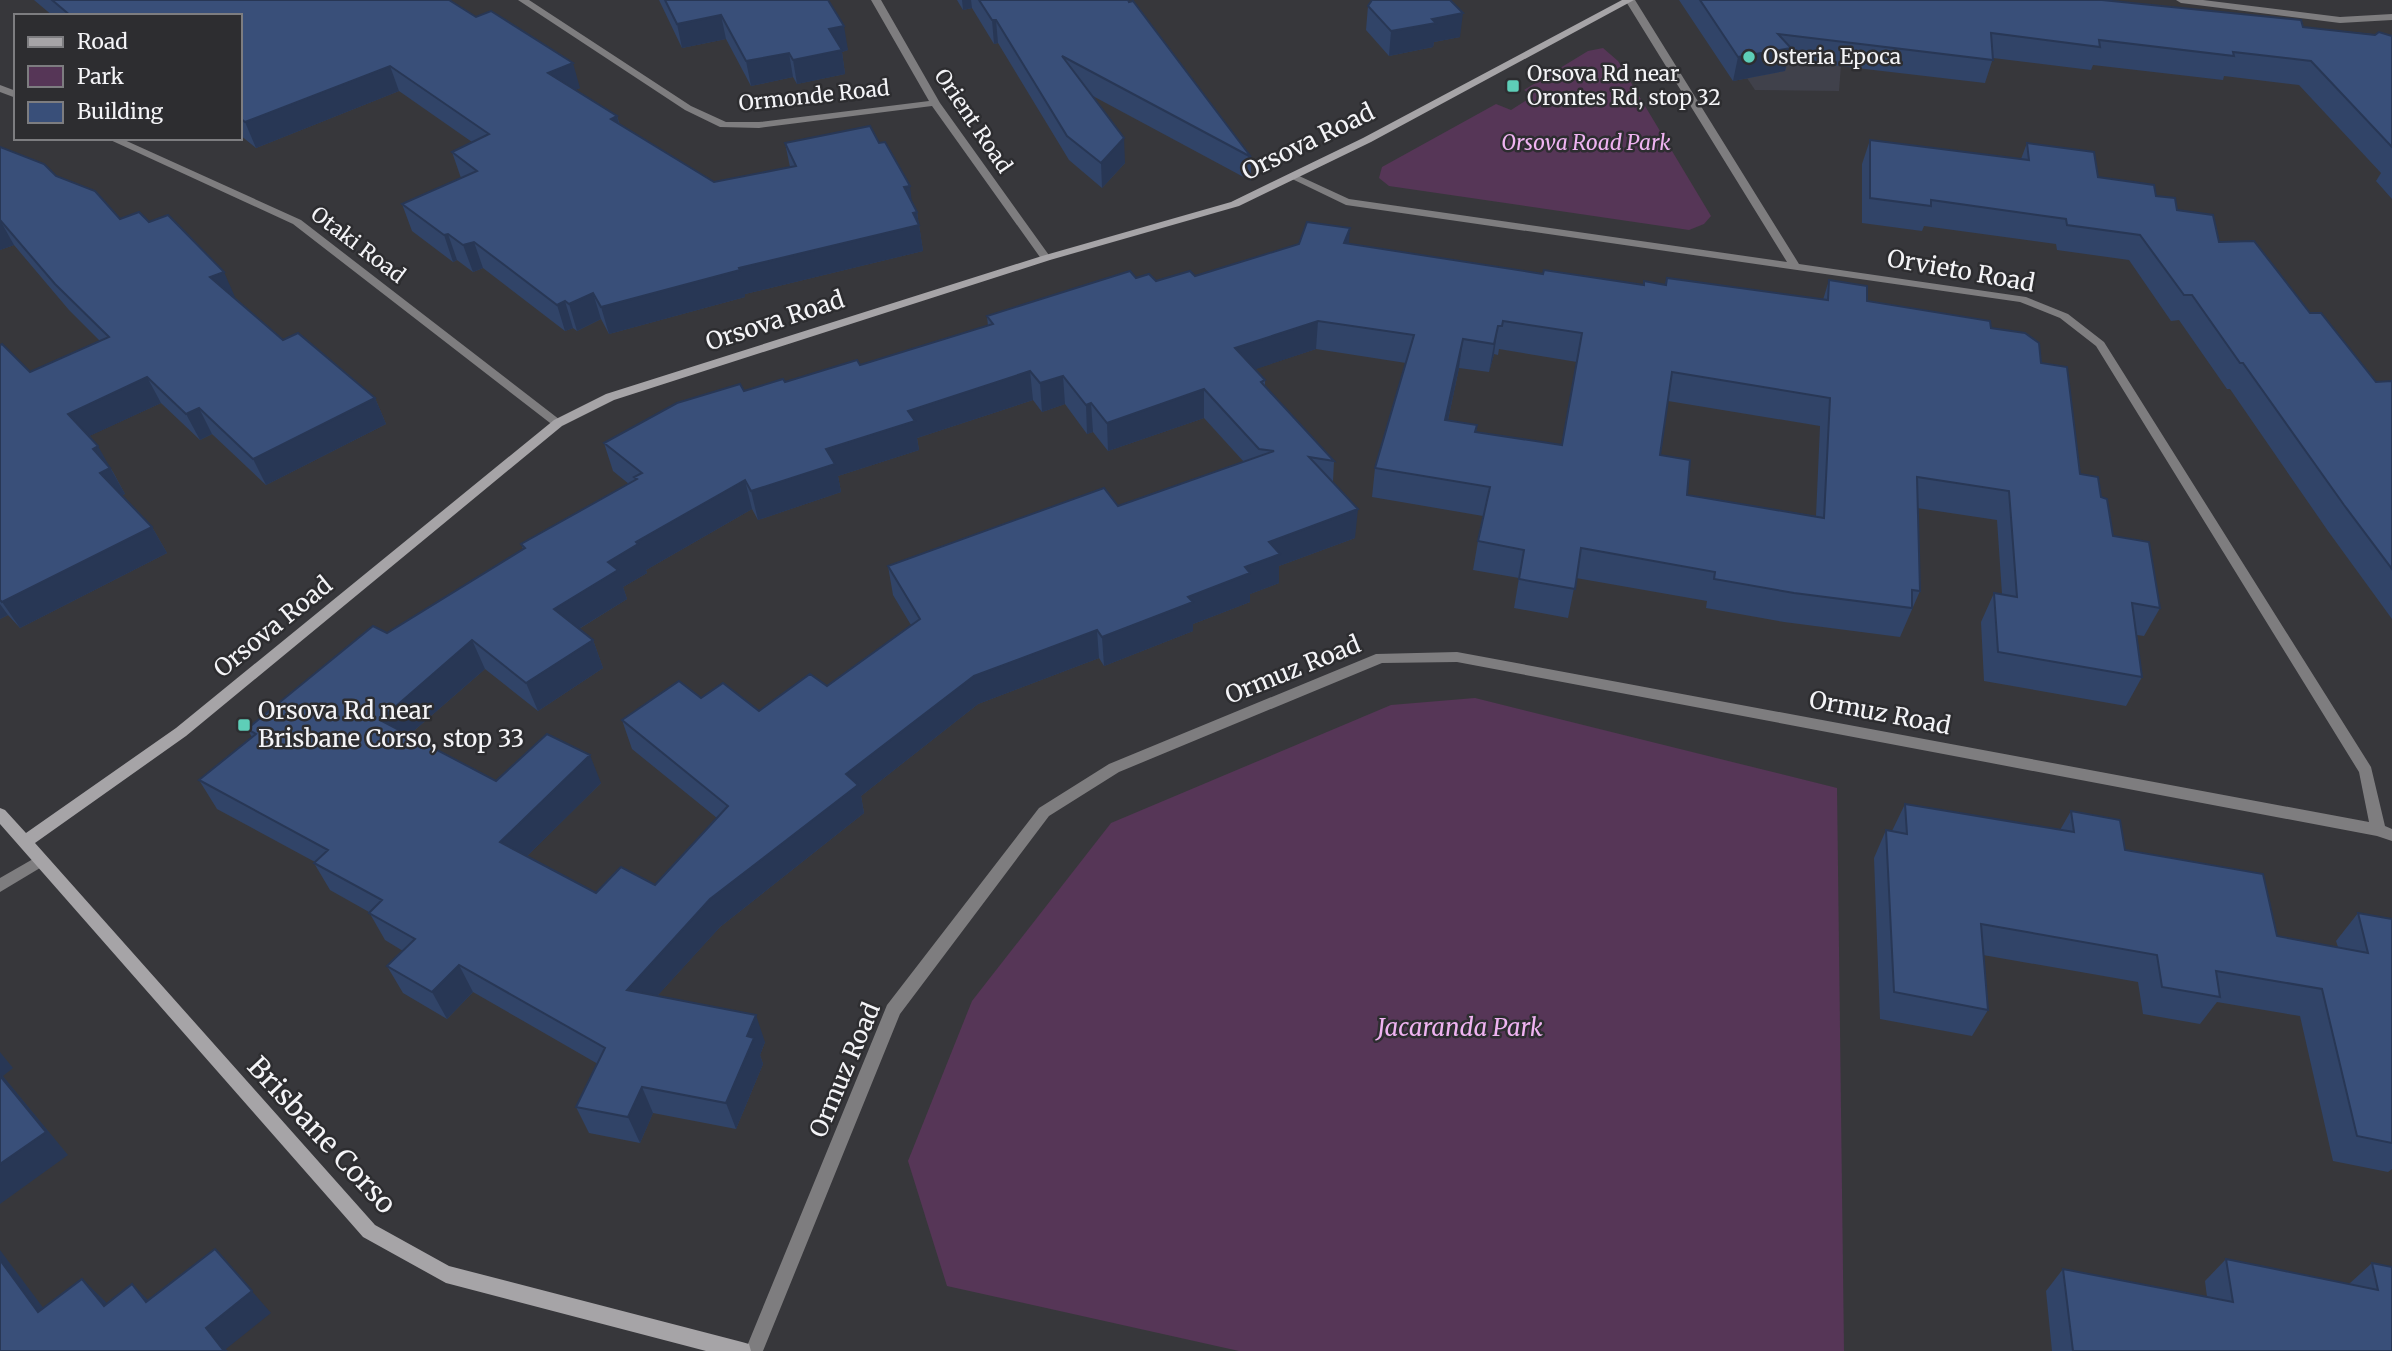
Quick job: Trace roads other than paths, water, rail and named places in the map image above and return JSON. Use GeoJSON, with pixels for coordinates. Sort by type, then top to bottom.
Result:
{"type":"FeatureCollection","features":[{"type":"Feature","properties":{"kind":"street","name":"Ormonde Road"},"geometry":{"type":"LineString","coordinates":[[523,0],[688,108],[724,124],[759,125],[935,103]]}},
{"type":"Feature","properties":{"kind":"street","name":"Orient Road"},"geometry":{"type":"LineString","coordinates":[[876,0],[935,103],[1046,258]]}},
{"type":"Feature","properties":{"kind":"street","name":"Orsova Road"},"geometry":{"type":"LineString","coordinates":[[24,842],[181,732],[558,423],[610,397],[1046,258],[1235,204],[1367,141],[1630,0]]}},
{"type":"Feature","properties":{"kind":"street"},"geometry":{"type":"LineString","coordinates":[[1630,0],[1794,265]]}},
{"type":"Feature","properties":{"kind":"street"},"geometry":{"type":"LineString","coordinates":[[2181,0],[2340,20],[2392,17]]}},
{"type":"Feature","properties":{"kind":"street","name":"Otaki Road"},"geometry":{"type":"LineString","coordinates":[[115,140],[297,222],[558,423]]}},
{"type":"Feature","properties":{"kind":"street","name":"Orvieto Road"},"geometry":{"type":"LineString","coordinates":[[1293,177],[1346,202],[2022,299],[2064,316],[2100,344],[2366,771],[2385,832]]}},
{"type":"Feature","properties":{"kind":"street","name":"Ormuz Road"},"geometry":{"type":"LineString","coordinates":[[754,1351],[893,1010],[1044,812],[1114,768],[1381,658],[1457,657],[2385,832]]}},
{"type":"Feature","properties":{"kind":"street","name":"Brisbane Corso"},"geometry":{"type":"LineString","coordinates":[[0,814],[369,1231],[446,1274],[742,1351]]}},
{"type":"Feature","properties":{"kind":"street"},"geometry":{"type":"LineString","coordinates":[[0,886],[40,861]]}},
{"type":"Feature","properties":{"kind":"place","name":"Osteria Epoca"},"geometry":{"type":"Point","coordinates":[1749,57]}},
{"type":"Feature","properties":{"kind":"place","name":"Orsova Rd near Orontes Rd, stop 32"},"geometry":{"type":"Point","coordinates":[1513,86]}},
{"type":"Feature","properties":{"kind":"place","name":"Orsova Rd near Brisbane Corso, stop 33"},"geometry":{"type":"Point","coordinates":[244,725]}},
{"type":"Feature","properties":{"kind":"park label","name":"Orsova Road Park"},"geometry":{"type":"Point","coordinates":[1586,143]}},
{"type":"Feature","properties":{"kind":"park label","name":"Jacaranda Park"},"geometry":{"type":"Point","coordinates":[1460,1028]}}]}
